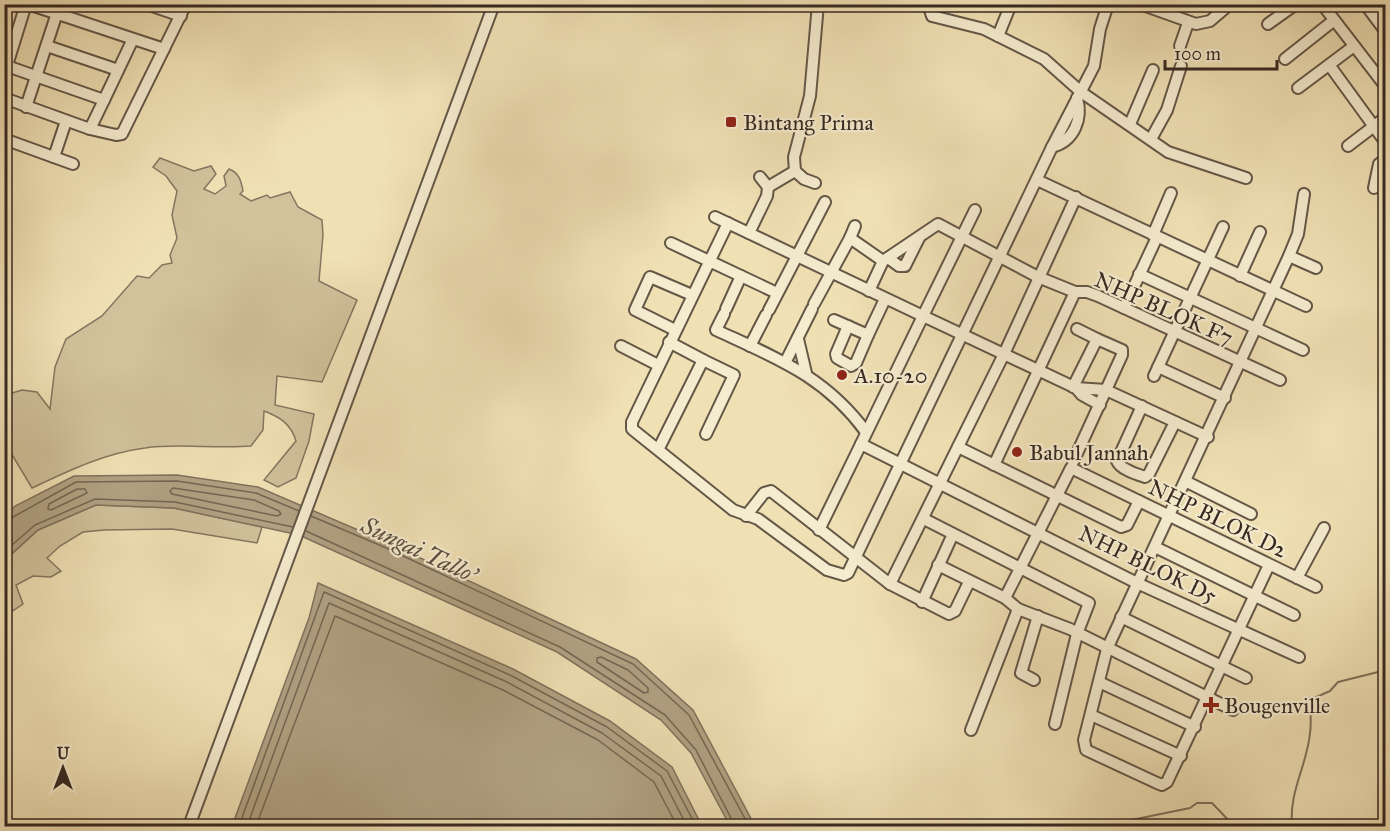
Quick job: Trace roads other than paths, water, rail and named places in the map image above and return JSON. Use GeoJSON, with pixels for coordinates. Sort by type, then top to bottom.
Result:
{"type":"FeatureCollection","features":[{"type":"Feature","properties":{"kind":"street"},"geometry":{"type":"LineString","coordinates":[[104,100],[38,76],[6,69],[27,4],[58,9],[164,49]]}},
{"type":"Feature","properties":{"kind":"street"},"geometry":{"type":"LineString","coordinates":[[146,4],[181,16]]}},
{"type":"Feature","properties":{"kind":"street"},"geometry":{"type":"LineString","coordinates":[[4,98],[90,129],[116,135],[122,134],[186,4]]}},
{"type":"Feature","properties":{"kind":"street"},"geometry":{"type":"LineString","coordinates":[[189,826],[494,4]]}},
{"type":"Feature","properties":{"kind":"street"},"geometry":{"type":"LineString","coordinates":[[815,183],[804,179],[795,171],[794,150],[812,85],[818,4]]}},
{"type":"Feature","properties":{"kind":"street"},"geometry":{"type":"LineString","coordinates":[[928,4],[932,16],[984,29],[1054,66],[1079,95],[1130,124],[1168,152],[1246,178]]}},
{"type":"Feature","properties":{"kind":"street"},"geometry":{"type":"LineString","coordinates":[[998,36],[1011,4]]}},
{"type":"Feature","properties":{"kind":"street"},"geometry":{"type":"LineString","coordinates":[[728,223],[658,365],[631,426],[732,510],[761,520],[835,574],[844,575],[848,573],[855,559],[1096,59],[1100,29],[1108,4]]}},
{"type":"Feature","properties":{"kind":"street"},"geometry":{"type":"LineString","coordinates":[[1140,4],[1188,23],[1210,21],[1230,4]]}},
{"type":"Feature","properties":{"kind":"street"},"geometry":{"type":"LineString","coordinates":[[1268,24],[1296,4]]}},
{"type":"Feature","properties":{"kind":"street"},"geometry":{"type":"LineString","coordinates":[[1322,4],[1333,21],[1384,81]]}},
{"type":"Feature","properties":{"kind":"street"},"geometry":{"type":"LineString","coordinates":[[1365,4],[1386,32]]}},
{"type":"Feature","properties":{"kind":"street"},"geometry":{"type":"LineString","coordinates":[[26,106],[38,76],[58,9]]}},
{"type":"Feature","properties":{"kind":"street"},"geometry":{"type":"LineString","coordinates":[[1285,59],[1333,21]]}},
{"type":"Feature","properties":{"kind":"street"},"geometry":{"type":"LineString","coordinates":[[1180,46],[1188,23]]}},
{"type":"Feature","properties":{"kind":"street"},"geometry":{"type":"LineString","coordinates":[[90,129],[133,39]]}},
{"type":"Feature","properties":{"kind":"street"},"geometry":{"type":"LineString","coordinates":[[47,46],[118,70]]}},
{"type":"Feature","properties":{"kind":"street"},"geometry":{"type":"LineString","coordinates":[[1298,88],[1354,46]]}},
{"type":"Feature","properties":{"kind":"street"},"geometry":{"type":"LineString","coordinates":[[1151,140],[1167,110],[1181,66]]}},
{"type":"Feature","properties":{"kind":"street"},"geometry":{"type":"LineString","coordinates":[[1330,66],[1386,142]]}},
{"type":"Feature","properties":{"kind":"street"},"geometry":{"type":"LineString","coordinates":[[1130,124],[1153,70]]}},
{"type":"Feature","properties":{"kind":"street"},"geometry":{"type":"LineString","coordinates":[[1348,146],[1386,117]]}},
{"type":"Feature","properties":{"kind":"street"},"geometry":{"type":"LineString","coordinates":[[54,157],[66,121]]}},
{"type":"Feature","properties":{"kind":"street"},"geometry":{"type":"LineString","coordinates":[[4,139],[73,165]]}},
{"type":"Feature","properties":{"kind":"street"},"geometry":{"type":"LineString","coordinates":[[1374,188],[1378,167],[1384,160]]}},
{"type":"Feature","properties":{"kind":"street"},"geometry":{"type":"LineString","coordinates":[[768,187],[795,171]]}},
{"type":"Feature","properties":{"kind":"street"},"geometry":{"type":"LineString","coordinates":[[749,233],[767,196],[768,187],[760,177]]}},
{"type":"Feature","properties":{"kind":"street"},"geometry":{"type":"LineString","coordinates":[[1037,180],[1306,306]]}},
{"type":"Feature","properties":{"kind":"street"},"geometry":{"type":"LineString","coordinates":[[1124,308],[1171,193]]}},
{"type":"Feature","properties":{"kind":"street"},"geometry":{"type":"LineString","coordinates":[[1269,565],[1254,593],[1195,727],[1167,782],[1162,785],[1086,750],[1084,740],[1107,649],[1208,438],[1289,256],[1298,234],[1304,194]]}},
{"type":"Feature","properties":{"kind":"street"},"geometry":{"type":"LineString","coordinates":[[888,583],[924,519],[1077,197]]}},
{"type":"Feature","properties":{"kind":"street"},"geometry":{"type":"LineString","coordinates":[[750,346],[825,202]]}},
{"type":"Feature","properties":{"kind":"street"},"geometry":{"type":"LineString","coordinates":[[819,530],[975,210]]}},
{"type":"Feature","properties":{"kind":"street"},"geometry":{"type":"LineString","coordinates":[[715,217],[885,299],[964,333],[1038,372],[1075,387],[1106,390],[1208,438]]}},
{"type":"Feature","properties":{"kind":"street"},"geometry":{"type":"LineString","coordinates":[[869,291],[886,260],[938,224],[1038,277],[1075,292]]}},
{"type":"Feature","properties":{"kind":"street"},"geometry":{"type":"LineString","coordinates":[[786,362],[855,226]]}},
{"type":"Feature","properties":{"kind":"street"},"geometry":{"type":"LineString","coordinates":[[1223,227],[1156,371],[1226,398]]}},
{"type":"Feature","properties":{"kind":"street"},"geometry":{"type":"LineString","coordinates":[[1240,276],[1260,232]]}},
{"type":"Feature","properties":{"kind":"street"},"geometry":{"type":"LineString","coordinates":[[850,238],[886,260]]}},
{"type":"Feature","properties":{"kind":"street"},"geometry":{"type":"LineString","coordinates":[[671,243],[777,293]]}},
{"type":"Feature","properties":{"kind":"street"},"geometry":{"type":"LineString","coordinates":[[1289,256],[1316,268]]}},
{"type":"Feature","properties":{"kind":"street"},"geometry":{"type":"LineString","coordinates":[[1139,274],[1303,350]]}},
{"type":"Feature","properties":{"kind":"street"},"geometry":{"type":"LineString","coordinates":[[741,276],[716,330],[806,373],[841,401],[866,432]]}},
{"type":"Feature","properties":{"kind":"street"},"geometry":{"type":"LineString","coordinates":[[675,330],[635,310],[650,278],[692,295]]}},
{"type":"Feature","properties":{"kind":"street","name":"NHP BLOK F7"},"geometry":{"type":"LineString","coordinates":[[994,465],[1075,292],[1087,292],[1280,380]]}},
{"type":"Feature","properties":{"kind":"street"},"geometry":{"type":"LineString","coordinates":[[848,326],[836,354],[837,358],[851,366],[856,363],[885,299]]}},
{"type":"Feature","properties":{"kind":"street"},"geometry":{"type":"LineString","coordinates":[[834,320],[868,335]]}},
{"type":"Feature","properties":{"kind":"street"},"geometry":{"type":"LineString","coordinates":[[1005,598],[1019,566],[1040,533],[1123,352],[1077,329]]}},
{"type":"Feature","properties":{"kind":"street"},"geometry":{"type":"LineString","coordinates":[[798,339],[806,373]]}},
{"type":"Feature","properties":{"kind":"street"},"geometry":{"type":"LineString","coordinates":[[1075,387],[1097,339]]}},
{"type":"Feature","properties":{"kind":"street"},"geometry":{"type":"LineString","coordinates":[[669,342],[703,360],[735,372],[706,434]]}},
{"type":"Feature","properties":{"kind":"street"},"geometry":{"type":"LineString","coordinates":[[621,346],[658,365]]}},
{"type":"Feature","properties":{"kind":"street"},"geometry":{"type":"LineString","coordinates":[[659,448],[703,360]]}},
{"type":"Feature","properties":{"kind":"street"},"geometry":{"type":"LineString","coordinates":[[1075,387],[1082,395],[1100,405]]}},
{"type":"Feature","properties":{"kind":"street"},"geometry":{"type":"LineString","coordinates":[[1142,406],[1117,461],[1119,465],[1138,475],[1144,477],[1149,474],[1175,422]]}},
{"type":"Feature","properties":{"kind":"street"},"geometry":{"type":"LineString","coordinates":[[852,414],[874,417]]}},
{"type":"Feature","properties":{"kind":"street","name":"NHP BLOK D5"},"geometry":{"type":"LineString","coordinates":[[861,444],[1137,584],[1299,657]]}},
{"type":"Feature","properties":{"kind":"street"},"geometry":{"type":"LineString","coordinates":[[958,447],[1121,527],[1128,525],[1139,501]]}},
{"type":"Feature","properties":{"kind":"street","name":"NHP BLOK D2"},"geometry":{"type":"LineString","coordinates":[[1072,465],[1170,517],[1316,587]]}},
{"type":"Feature","properties":{"kind":"street"},"geometry":{"type":"LineString","coordinates":[[1187,482],[1251,514]]}},
{"type":"Feature","properties":{"kind":"street"},"geometry":{"type":"LineString","coordinates":[[746,516],[764,493],[771,491],[888,583],[922,602],[952,614],[969,582]]}},
{"type":"Feature","properties":{"kind":"street"},"geometry":{"type":"LineString","coordinates":[[924,519],[1089,603],[1089,608],[1077,634],[1055,724]]}},
{"type":"Feature","properties":{"kind":"street"},"geometry":{"type":"LineString","coordinates":[[1297,578],[1324,528]]}},
{"type":"Feature","properties":{"kind":"street"},"geometry":{"type":"LineString","coordinates":[[922,602],[953,534]]}},
{"type":"Feature","properties":{"kind":"street"},"geometry":{"type":"LineString","coordinates":[[1155,547],[1254,593],[1294,615]]}},
{"type":"Feature","properties":{"kind":"street"},"geometry":{"type":"LineString","coordinates":[[938,564],[969,582],[1005,598],[1018,609],[1077,634],[1233,710]]}},
{"type":"Feature","properties":{"kind":"street"},"geometry":{"type":"LineString","coordinates":[[971,730],[1018,609]]}},
{"type":"Feature","properties":{"kind":"street"},"geometry":{"type":"LineString","coordinates":[[1034,680],[1021,673],[1038,616]]}},
{"type":"Feature","properties":{"kind":"street"},"geometry":{"type":"LineString","coordinates":[[1121,617],[1246,678]]}},
{"type":"Feature","properties":{"kind":"street"},"geometry":{"type":"LineString","coordinates":[[1099,682],[1195,727]]}},
{"type":"Feature","properties":{"kind":"street"},"geometry":{"type":"LineString","coordinates":[[1091,715],[1181,756]]}},
{"type":"Feature","properties":{"kind":"water"},"geometry":{"type":"Polygon","coordinates":[[[177,475],[258,487],[386,542],[636,659],[693,710],[755,826],[730,826],[691,753],[661,720],[557,652],[299,535],[174,508],[96,505],[38,530],[5,560],[4,518],[15,506],[74,476],[177,475]]]}},
{"type":"Feature","properties":{"kind":"water"},"geometry":{"type":"Polygon","coordinates":[[[318,583],[513,669],[610,721],[672,767],[702,826],[232,826],[309,618],[318,583]]]}},
{"type":"Feature","properties":{"kind":"waterway"},"geometry":{"type":"LineString","coordinates":[[1292,826],[1293,801],[1311,729],[1312,699],[1330,691],[1338,682],[1386,670]]}},
{"type":"Feature","properties":{"kind":"waterway"},"geometry":{"type":"LineString","coordinates":[[1102,826],[1190,808],[1197,803],[1212,803],[1234,826]]}},
{"type":"Feature","properties":{"kind":"place","name":"Bintang Prima"},"geometry":{"type":"Point","coordinates":[731,122]}},
{"type":"Feature","properties":{"kind":"place","name":"A.10-20"},"geometry":{"type":"Point","coordinates":[842,375]}},
{"type":"Feature","properties":{"kind":"place","name":"Babul Jannah"},"geometry":{"type":"Point","coordinates":[1017,452]}},
{"type":"Feature","properties":{"kind":"place","name":"Bougenville"},"geometry":{"type":"Point","coordinates":[1211,705]}},
{"type":"Feature","properties":{"kind":"water label","name":"Sungai Tallo'"},"geometry":{"type":"Point","coordinates":[419,550]}}]}
